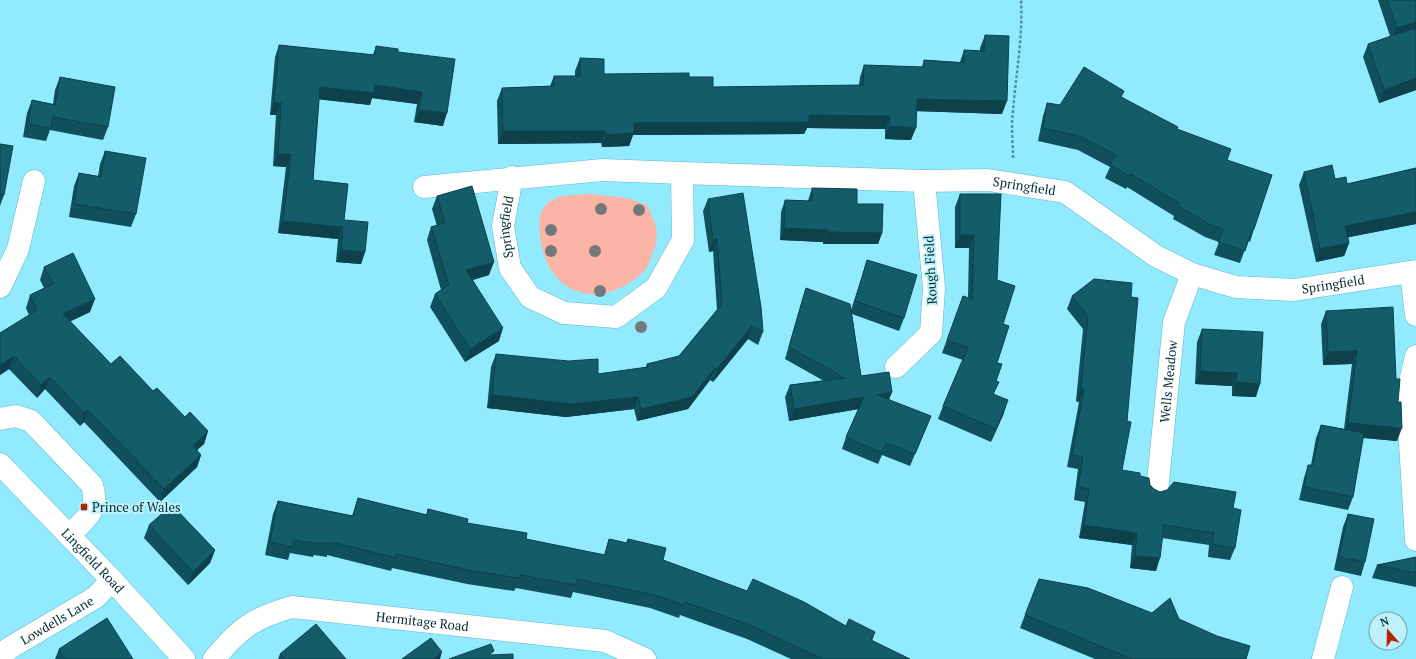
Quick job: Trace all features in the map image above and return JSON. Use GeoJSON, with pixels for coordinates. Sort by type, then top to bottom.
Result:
{"type":"FeatureCollection","features":[{"type":"Feature","properties":{"kind":"street","name":"Springfield"},"geometry":{"type":"LineString","coordinates":[[424,186],[602,170],[924,182],[988,180],[1065,192],[1156,256],[1192,274],[1236,287],[1294,290],[1414,272],[1416,315]]}},
{"type":"Feature","properties":{"kind":"street","name":"Springfield"},"geometry":{"type":"LineString","coordinates":[[512,177],[503,226],[510,268],[530,297],[564,313],[616,317],[656,288],[683,240],[682,173]]}},
{"type":"Feature","properties":{"kind":"street"},"geometry":{"type":"LineString","coordinates":[[0,287],[9,246],[34,181]]}},
{"type":"Feature","properties":{"kind":"street","name":"Rough Field"},"geometry":{"type":"LineString","coordinates":[[896,368],[931,333],[934,288],[924,182]]}},
{"type":"Feature","properties":{"kind":"street","name":"Wells Meadow"},"geometry":{"type":"LineString","coordinates":[[1157,492],[1174,322],[1192,274]]}},
{"type":"Feature","properties":{"kind":"street"},"geometry":{"type":"LineString","coordinates":[[1416,356],[1407,395],[1416,540]]}},
{"type":"Feature","properties":{"kind":"street"},"geometry":{"type":"LineString","coordinates":[[0,419],[16,416],[32,421],[92,484],[95,494],[94,506],[88,516],[69,535]]}},
{"type":"Feature","properties":{"kind":"street","name":"Lingfield Road"},"geometry":{"type":"LineString","coordinates":[[0,464],[112,580],[184,659]]}},
{"type":"Feature","properties":{"kind":"street","name":"Lowdells Lane"},"geometry":{"type":"LineString","coordinates":[[1,659],[8,649],[96,597],[112,580]]}},
{"type":"Feature","properties":{"kind":"street"},"geometry":{"type":"LineString","coordinates":[[1323,659],[1342,586]]}},
{"type":"Feature","properties":{"kind":"street","name":"Hermitage Road"},"geometry":{"type":"LineString","coordinates":[[214,659],[229,641],[249,624],[272,613],[292,607],[604,641],[645,659]]}},
{"type":"Feature","properties":{"kind":"path"},"geometry":{"type":"LineString","coordinates":[[1014,184],[1013,113],[1020,49],[1022,18],[1021,0]]}},
{"type":"Feature","properties":{"kind":"shaded area"},"geometry":{"type":"Polygon","coordinates":[[[590,194],[627,198],[647,205],[655,225],[657,236],[648,266],[645,270],[629,283],[612,291],[595,294],[579,292],[565,285],[553,273],[545,256],[539,226],[542,211],[551,201],[561,197],[590,194]]]}},
{"type":"Feature","properties":{"kind":"building"},"geometry":{"type":"Polygon","coordinates":[[[1387,0],[1416,0],[1416,22],[1397,28],[1387,0]]]}},
{"type":"Feature","properties":{"kind":"building"},"geometry":{"type":"Polygon","coordinates":[[[1415,28],[1416,78],[1384,90],[1368,44],[1415,28]]]}},
{"type":"Feature","properties":{"kind":"building"},"geometry":{"type":"Polygon","coordinates":[[[985,35],[1009,36],[1007,101],[917,99],[916,128],[889,126],[890,116],[809,115],[809,122],[634,123],[634,133],[606,135],[606,131],[503,131],[502,88],[554,86],[554,76],[580,76],[580,58],[604,59],[604,74],[689,73],[689,77],[713,77],[713,87],[863,85],[864,65],[924,67],[924,60],[964,63],[964,50],[984,51],[985,35]]]}},
{"type":"Feature","properties":{"kind":"building"},"geometry":{"type":"Polygon","coordinates":[[[279,45],[375,55],[376,46],[398,49],[398,52],[455,59],[447,113],[419,110],[422,92],[375,85],[374,93],[320,87],[313,180],[348,184],[344,220],[368,222],[365,252],[341,250],[343,227],[283,221],[291,154],[278,154],[281,103],[274,102],[279,45]]]}},
{"type":"Feature","properties":{"kind":"building"},"geometry":{"type":"Polygon","coordinates":[[[1084,67],[1124,91],[1121,97],[1178,127],[1177,129],[1231,149],[1227,160],[1272,175],[1245,251],[1218,242],[1223,229],[1209,224],[1178,206],[1179,203],[1131,174],[1130,176],[1110,165],[1116,155],[1082,137],[1043,128],[1047,103],[1060,105],[1084,67]]]}},
{"type":"Feature","properties":{"kind":"building"},"geometry":{"type":"Polygon","coordinates":[[[60,77],[115,87],[108,127],[53,117],[51,128],[28,124],[32,100],[55,105],[60,77]]]}},
{"type":"Feature","properties":{"kind":"building"},"geometry":{"type":"Polygon","coordinates":[[[0,144],[13,146],[4,195],[0,194],[0,144]]]}},
{"type":"Feature","properties":{"kind":"building"},"geometry":{"type":"Polygon","coordinates":[[[105,151],[146,158],[136,214],[74,204],[79,173],[101,177],[105,151]]]}},
{"type":"Feature","properties":{"kind":"building"},"geometry":{"type":"Polygon","coordinates":[[[1332,165],[1335,179],[1346,177],[1347,184],[1416,168],[1416,212],[1345,226],[1349,243],[1320,249],[1304,172],[1332,165]]]}},
{"type":"Feature","properties":{"kind":"building"},"geometry":{"type":"Polygon","coordinates":[[[472,186],[494,262],[466,270],[503,328],[470,349],[435,294],[449,285],[431,227],[445,223],[437,196],[472,186]]]}},
{"type":"Feature","properties":{"kind":"building"},"geometry":{"type":"Polygon","coordinates":[[[812,188],[857,189],[857,204],[883,204],[882,233],[828,232],[828,230],[784,228],[785,200],[812,201],[812,188]]]}},
{"type":"Feature","properties":{"kind":"building"},"geometry":{"type":"Polygon","coordinates":[[[743,193],[761,307],[763,332],[752,326],[692,397],[641,409],[638,397],[571,404],[492,395],[496,354],[568,361],[598,359],[598,374],[648,367],[647,364],[679,356],[722,304],[717,239],[713,240],[708,199],[743,193]]]}},
{"type":"Feature","properties":{"kind":"building"},"geometry":{"type":"Polygon","coordinates":[[[960,194],[1001,194],[997,280],[1015,286],[1003,324],[1009,326],[997,363],[1002,364],[996,381],[999,382],[993,394],[1008,400],[996,429],[943,406],[968,347],[947,340],[963,296],[972,299],[974,235],[960,235],[960,194]]]}},
{"type":"Feature","properties":{"kind":"building"},"geometry":{"type":"Polygon","coordinates":[[[73,253],[95,299],[63,314],[111,364],[120,356],[153,391],[157,388],[185,417],[190,412],[208,431],[193,446],[201,455],[164,489],[88,410],[84,413],[50,377],[41,385],[14,356],[0,365],[0,333],[37,310],[30,295],[53,284],[44,267],[73,253]]]}},
{"type":"Feature","properties":{"kind":"building"},"geometry":{"type":"Polygon","coordinates":[[[867,260],[917,275],[904,318],[855,301],[867,260]]]}},
{"type":"Feature","properties":{"kind":"building"},"geometry":{"type":"Polygon","coordinates":[[[1094,279],[1132,283],[1131,297],[1138,298],[1127,421],[1131,422],[1122,470],[1140,473],[1140,476],[1149,478],[1150,485],[1160,492],[1167,490],[1174,482],[1236,492],[1233,508],[1241,510],[1235,548],[1212,544],[1214,533],[1164,525],[1160,558],[1135,556],[1137,533],[1084,525],[1089,489],[1078,487],[1083,457],[1072,455],[1084,389],[1081,389],[1088,316],[1072,296],[1094,279]]]}},
{"type":"Feature","properties":{"kind":"building"},"geometry":{"type":"Polygon","coordinates":[[[806,288],[850,304],[861,376],[889,372],[892,392],[877,395],[931,416],[915,454],[886,443],[882,453],[846,437],[864,397],[794,409],[790,385],[845,378],[789,347],[806,288]]]}},
{"type":"Feature","properties":{"kind":"building"},"geometry":{"type":"Polygon","coordinates":[[[1393,307],[1396,379],[1400,379],[1398,402],[1401,402],[1402,428],[1348,423],[1357,351],[1328,352],[1326,311],[1393,307]]]}},
{"type":"Feature","properties":{"kind":"building"},"geometry":{"type":"Polygon","coordinates":[[[1202,329],[1263,332],[1260,384],[1236,382],[1237,373],[1200,371],[1202,329]]]}},
{"type":"Feature","properties":{"kind":"building"},"geometry":{"type":"Polygon","coordinates":[[[1321,425],[1364,433],[1353,497],[1304,487],[1308,465],[1313,465],[1321,425]]]}},
{"type":"Feature","properties":{"kind":"building"},"geometry":{"type":"Polygon","coordinates":[[[358,498],[427,515],[428,509],[468,519],[467,523],[527,533],[526,539],[605,555],[609,539],[627,543],[628,539],[666,548],[663,560],[747,591],[753,579],[804,602],[846,626],[849,619],[875,632],[871,640],[910,659],[823,659],[752,626],[685,602],[684,605],[655,595],[577,579],[576,585],[520,575],[519,578],[472,571],[396,554],[396,558],[332,542],[331,544],[319,542],[318,544],[294,540],[292,547],[270,542],[278,501],[353,516],[358,498]]]}},
{"type":"Feature","properties":{"kind":"building"},"geometry":{"type":"Polygon","coordinates":[[[172,505],[215,550],[193,572],[149,525],[172,505]]]}},
{"type":"Feature","properties":{"kind":"building"},"geometry":{"type":"Polygon","coordinates":[[[1348,514],[1374,519],[1365,562],[1339,557],[1348,514]]]}},
{"type":"Feature","properties":{"kind":"building"},"geometry":{"type":"Polygon","coordinates":[[[1416,557],[1416,573],[1377,565],[1416,557]]]}},
{"type":"Feature","properties":{"kind":"building"},"geometry":{"type":"Polygon","coordinates":[[[1039,579],[1088,588],[1152,613],[1170,598],[1179,619],[1217,636],[1250,646],[1246,659],[1132,659],[1025,615],[1039,579]]]}},
{"type":"Feature","properties":{"kind":"building"},"geometry":{"type":"Polygon","coordinates":[[[107,618],[133,659],[65,659],[59,649],[107,618]]]}},
{"type":"Feature","properties":{"kind":"building"},"geometry":{"type":"Polygon","coordinates":[[[316,624],[346,659],[284,659],[280,654],[316,624]]]}},
{"type":"Feature","properties":{"kind":"building"},"geometry":{"type":"Polygon","coordinates":[[[431,638],[442,652],[434,659],[402,659],[431,638]]]}},
{"type":"Feature","properties":{"kind":"building"},"geometry":{"type":"Polygon","coordinates":[[[491,644],[494,651],[489,655],[513,654],[513,659],[449,659],[491,644]]]}},
{"type":"Feature","properties":{"kind":"place","name":"Prince of Wales"},"geometry":{"type":"Point","coordinates":[84,507]}}]}
